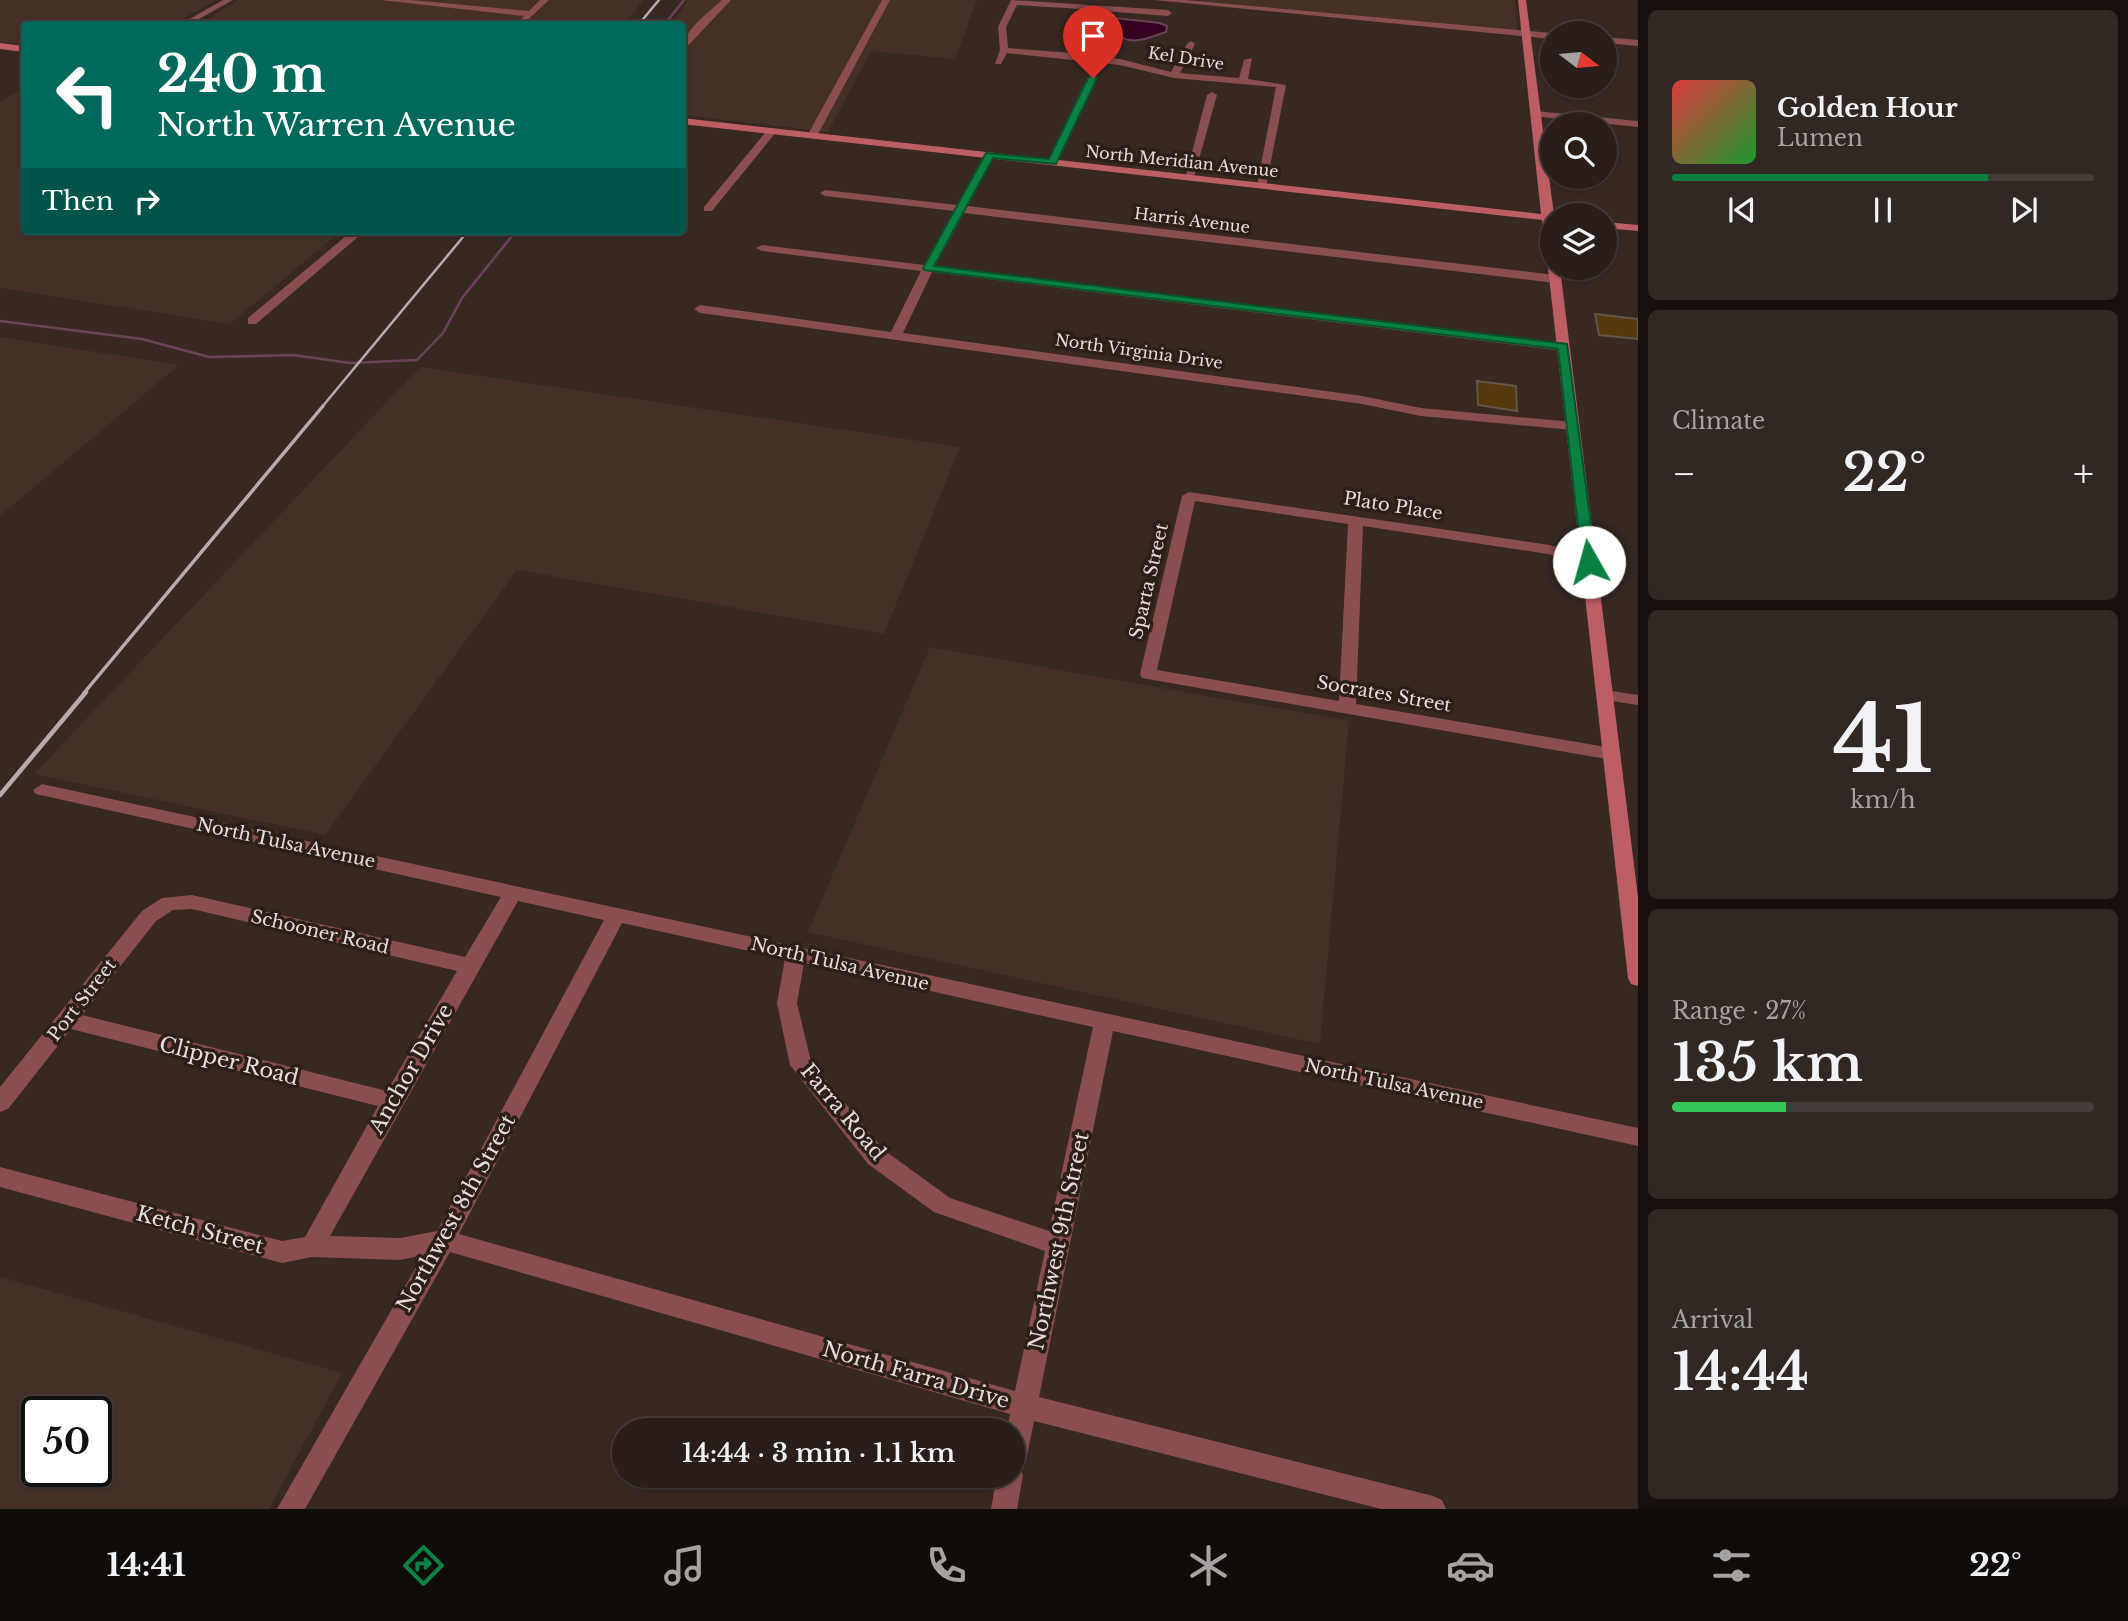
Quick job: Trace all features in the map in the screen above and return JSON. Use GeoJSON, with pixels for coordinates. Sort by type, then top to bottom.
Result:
{"type":"FeatureCollection","features":[{"type":"Feature","properties":{"kind":"main road"},"geometry":{"type":"LineString","coordinates":[[1522,0],[1548,203]]}},
{"type":"Feature","properties":{"kind":"main road"},"geometry":{"type":"LineString","coordinates":[[0,46],[21,49]]}},
{"type":"Feature","properties":{"kind":"main road","name":"North Meridian Avenue"},"geometry":{"type":"LineString","coordinates":[[686,121],[1540,217]]}},
{"type":"Feature","properties":{"kind":"main road"},"geometry":{"type":"LineString","coordinates":[[1617,226],[1638,228]]}},
{"type":"Feature","properties":{"kind":"main road"},"geometry":{"type":"LineString","coordinates":[[1555,280],[1638,978]]}},
{"type":"Feature","properties":{"kind":"street"},"geometry":{"type":"LineString","coordinates":[[190,21],[229,0]]}},
{"type":"Feature","properties":{"kind":"street"},"geometry":{"type":"LineString","coordinates":[[385,0],[531,14]]}},
{"type":"Feature","properties":{"kind":"street"},"geometry":{"type":"LineString","coordinates":[[524,21],[545,0]]}},
{"type":"Feature","properties":{"kind":"street"},"geometry":{"type":"LineString","coordinates":[[686,44],[727,0]]}},
{"type":"Feature","properties":{"kind":"street"},"geometry":{"type":"LineString","coordinates":[[813,136],[886,0]]}},
{"type":"Feature","properties":{"kind":"street"},"geometry":{"type":"LineString","coordinates":[[1157,0],[1540,35]]}},
{"type":"Feature","properties":{"kind":"street"},"geometry":{"type":"LineString","coordinates":[[998,62],[1004,50],[1002,27],[1014,1],[1168,13]]}},
{"type":"Feature","properties":{"kind":"street"},"geometry":{"type":"LineString","coordinates":[[1076,55],[1086,8]]}},
{"type":"Feature","properties":{"kind":"street"},"geometry":{"type":"LineString","coordinates":[[1617,41],[1638,43]]}},
{"type":"Feature","properties":{"kind":"street"},"geometry":{"type":"LineString","coordinates":[[1174,75],[1191,44]]}},
{"type":"Feature","properties":{"kind":"street","name":"Kel Drive"},"geometry":{"type":"LineString","coordinates":[[1004,50],[1076,55],[1174,75],[1280,85],[1262,185]]}},
{"type":"Feature","properties":{"kind":"street"},"geometry":{"type":"LineString","coordinates":[[1243,81],[1249,60]]}},
{"type":"Feature","properties":{"kind":"street"},"geometry":{"type":"LineString","coordinates":[[1053,162],[1093,78]]}},
{"type":"Feature","properties":{"kind":"street"},"geometry":{"type":"LineString","coordinates":[[1189,177],[1216,79]]}},
{"type":"Feature","properties":{"kind":"street"},"geometry":{"type":"LineString","coordinates":[[1535,114],[1638,124]]}},
{"type":"Feature","properties":{"kind":"street"},"geometry":{"type":"LineString","coordinates":[[708,209],[772,131]]}},
{"type":"Feature","properties":{"kind":"street"},"geometry":{"type":"LineString","coordinates":[[896,334],[928,268],[990,155]]}},
{"type":"Feature","properties":{"kind":"street","name":"Harris Avenue"},"geometry":{"type":"LineString","coordinates":[[825,193],[1540,271]]}},
{"type":"Feature","properties":{"kind":"street"},"geometry":{"type":"LineString","coordinates":[[252,321],[354,235]]}},
{"type":"Feature","properties":{"kind":"street"},"geometry":{"type":"LineString","coordinates":[[762,248],[1563,347]]}},
{"type":"Feature","properties":{"kind":"street","name":"North Virginia Drive"},"geometry":{"type":"LineString","coordinates":[[700,309],[896,334],[1362,400],[1422,411],[1573,426]]}},
{"type":"Feature","properties":{"kind":"street","name":"Plato Place"},"geometry":{"type":"LineString","coordinates":[[1189,496],[1550,550],[1589,562]]}},
{"type":"Feature","properties":{"kind":"street","name":"Sparta Street"},"geometry":{"type":"LineString","coordinates":[[1148,674],[1189,496]]}},
{"type":"Feature","properties":{"kind":"street"},"geometry":{"type":"LineString","coordinates":[[1347,709],[1356,520]]}},
{"type":"Feature","properties":{"kind":"street","name":"Socrates Street"},"geometry":{"type":"LineString","coordinates":[[1148,674],[1612,754]]}},
{"type":"Feature","properties":{"kind":"street"},"geometry":{"type":"LineString","coordinates":[[1605,695],[1638,700]]}},
{"type":"Feature","properties":{"kind":"street","name":"North Tulsa Avenue"},"geometry":{"type":"LineString","coordinates":[[42,790],[1638,1137]]}},
{"type":"Feature","properties":{"kind":"street","name":"Anchor Drive"},"geometry":{"type":"LineString","coordinates":[[312,1246],[392,1101],[513,893]]}},
{"type":"Feature","properties":{"kind":"street","name":"Schooner Road"},"geometry":{"type":"LineString","coordinates":[[169,903],[192,902],[470,966]]}},
{"type":"Feature","properties":{"kind":"street","name":"Port Street"},"geometry":{"type":"LineString","coordinates":[[0,1102],[149,916],[169,903]]}},
{"type":"Feature","properties":{"kind":"street","name":"Northwest 8th Street"},"geometry":{"type":"LineString","coordinates":[[290,1509],[443,1240],[617,914]]}},
{"type":"Feature","properties":{"kind":"street","name":"Farra Road"},"geometry":{"type":"LineString","coordinates":[[796,954],[787,1003],[801,1065],[876,1157],[942,1205],[1058,1245]]}},
{"type":"Feature","properties":{"kind":"street","name":"Clipper Road"},"geometry":{"type":"LineString","coordinates":[[67,1020],[392,1101]]}},
{"type":"Feature","properties":{"kind":"street","name":"Northwest 9th Street"},"geometry":{"type":"LineString","coordinates":[[1022,1418],[1104,1022]]}},
{"type":"Feature","properties":{"kind":"street","name":"Ketch Street"},"geometry":{"type":"LineString","coordinates":[[0,1177],[282,1252],[312,1246],[400,1249],[443,1240]]}},
{"type":"Feature","properties":{"kind":"street","name":"North Farra Drive"},"geometry":{"type":"LineString","coordinates":[[443,1240],[1024,1406],[1433,1509]]}},
{"type":"Feature","properties":{"kind":"street"},"geometry":{"type":"LineString","coordinates":[[1004,1509],[1008,1488]]}},
{"type":"Feature","properties":{"kind":"shaded area"},"geometry":{"type":"Polygon","coordinates":[[[0,0],[217,0],[178,21],[21,21],[21,44],[0,42],[0,0]]]}},
{"type":"Feature","properties":{"kind":"shaded area"},"geometry":{"type":"Polygon","coordinates":[[[239,0],[643,0],[628,21],[204,21],[239,0]]]}},
{"type":"Feature","properties":{"kind":"shaded area"},"geometry":{"type":"Polygon","coordinates":[[[689,0],[977,0],[955,59],[871,51],[828,132],[686,115],[686,21],[673,21],[689,0]]]}},
{"type":"Feature","properties":{"kind":"shaded area"},"geometry":{"type":"Polygon","coordinates":[[[1166,0],[1514,0],[1517,29],[1515,31],[1166,0]]]}},
{"type":"Feature","properties":{"kind":"shaded area"},"geometry":{"type":"Polygon","coordinates":[[[1115,18],[1160,23],[1167,26],[1166,32],[1139,40],[1125,39],[1118,36],[1105,21],[1115,18]]]}},
{"type":"Feature","properties":{"kind":"shaded area"},"geometry":{"type":"Polygon","coordinates":[[[21,90],[21,235],[336,235],[230,324],[0,288],[0,101],[21,90]]]}},
{"type":"Feature","properties":{"kind":"shaded area"},"geometry":{"type":"Polygon","coordinates":[[[0,337],[179,365],[0,516],[0,337]]]}},
{"type":"Feature","properties":{"kind":"shaded area"},"geometry":{"type":"Polygon","coordinates":[[[420,367],[960,447],[884,634],[517,570],[325,835],[34,774],[420,367]]]}},
{"type":"Feature","properties":{"kind":"shaded area"},"geometry":{"type":"Polygon","coordinates":[[[930,647],[1349,721],[1320,1044],[808,932],[930,647]]]}},
{"type":"Feature","properties":{"kind":"shaded area"},"geometry":{"type":"Polygon","coordinates":[[[0,1277],[342,1373],[269,1509],[0,1509],[0,1277]]]}},
{"type":"Feature","properties":{"kind":"building"},"geometry":{"type":"Polygon","coordinates":[[[1595,314],[1638,319],[1638,339],[1599,335],[1595,314]]]}},
{"type":"Feature","properties":{"kind":"building"},"geometry":{"type":"Polygon","coordinates":[[[1477,381],[1516,386],[1517,411],[1478,405],[1477,381]]]}},
{"type":"Feature","properties":{"kind":"waterway"},"geometry":{"type":"LineString","coordinates":[[667,21],[684,0]]}},
{"type":"Feature","properties":{"kind":"waterway"},"geometry":{"type":"LineString","coordinates":[[0,321],[142,339],[209,357],[293,355],[350,363],[417,360],[443,333],[462,298],[513,235]]}},
{"type":"Feature","properties":{"kind":"railway"},"geometry":{"type":"LineString","coordinates":[[642,21],[659,0]]}},
{"type":"Feature","properties":{"kind":"railway"},"geometry":{"type":"LineString","coordinates":[[322,407],[465,235]]}},
{"type":"Feature","properties":{"kind":"railway"},"geometry":{"type":"LineString","coordinates":[[84,693],[323,406]]}},
{"type":"Feature","properties":{"kind":"railway"},"geometry":{"type":"LineString","coordinates":[[0,795],[86,692]]}},
{"type":"Feature","properties":{"kind":"route"},"geometry":{"type":"LineString","coordinates":[[1093,78],[1053,162],[990,155],[928,268],[1563,347],[1589,562]]}}]}
